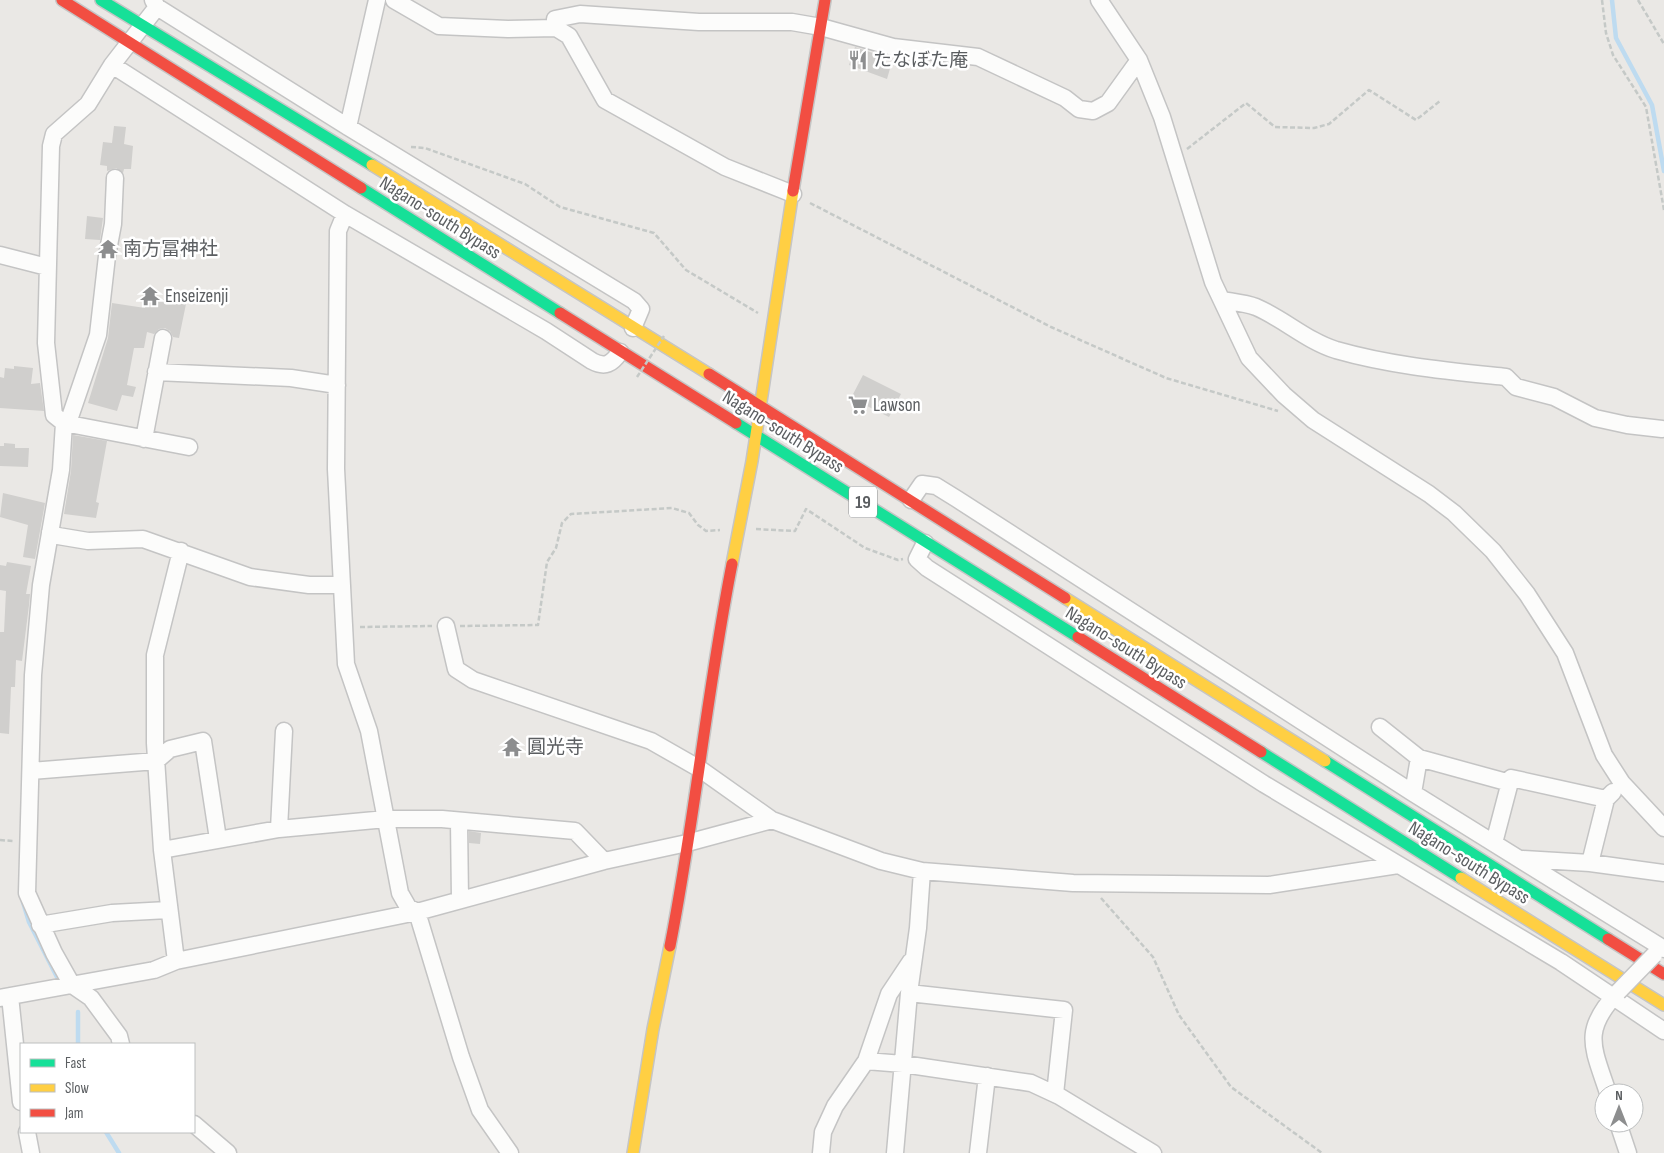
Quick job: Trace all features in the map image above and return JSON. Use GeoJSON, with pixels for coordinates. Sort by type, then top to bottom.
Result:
{"type":"FeatureCollection","features":[{"type":"Feature","properties":{"kind":"main road","name":"Nagano-south Bypass"},"geometry":{"type":"LineString","coordinates":[[62,0],[620,352],[1664,1005]]}},
{"type":"Feature","properties":{"kind":"main road","name":"Nagano-south Bypass"},"geometry":{"type":"LineString","coordinates":[[101,0],[478,229],[760,408],[911,500],[1664,974]]}},
{"type":"Feature","properties":{"kind":"main road"},"geometry":{"type":"LineString","coordinates":[[633,1153],[648,1057],[675,918],[700,770],[717,641],[752,461],[825,0]]}},
{"type":"Feature","properties":{"kind":"street"},"geometry":{"type":"LineString","coordinates":[[348,127],[377,0]]}},
{"type":"Feature","properties":{"kind":"street"},"geometry":{"type":"LineString","coordinates":[[394,0],[439,26],[508,29],[556,28],[570,36],[605,100],[725,167],[793,194]]}},
{"type":"Feature","properties":{"kind":"street"},"geometry":{"type":"LineString","coordinates":[[1099,0],[1139,60],[1175,159],[1213,282],[1249,358],[1284,396],[1313,420],[1429,494],[1454,513],[1493,551],[1527,594],[1565,653],[1604,755],[1622,783],[1664,828]]}},
{"type":"Feature","properties":{"kind":"street"},"geometry":{"type":"LineString","coordinates":[[189,447],[64,423],[54,415],[46,343],[51,146],[54,134],[88,104],[112,65],[144,26],[155,4],[348,127],[634,301],[641,308],[633,328]]}},
{"type":"Feature","properties":{"kind":"street"},"geometry":{"type":"LineString","coordinates":[[556,28],[555,19],[580,14],[699,22],[792,22],[821,27],[893,47],[978,58],[1065,98],[1079,109],[1093,111],[1108,102],[1139,60]]}},
{"type":"Feature","properties":{"kind":"street"},"geometry":{"type":"LineString","coordinates":[[112,65],[345,214],[546,331],[599,365],[614,362],[620,352]]}},
{"type":"Feature","properties":{"kind":"street"},"geometry":{"type":"LineString","coordinates":[[115,178],[113,224],[107,256],[98,336],[68,420],[64,423],[61,470],[41,585],[33,675],[27,893],[40,925],[72,985],[91,998],[119,1036],[121,1043]]}},
{"type":"Feature","properties":{"kind":"street"},"geometry":{"type":"LineString","coordinates":[[345,214],[338,231],[336,469],[346,664],[369,731],[400,893],[408,907],[417,912],[461,1057],[480,1110],[510,1153]]}},
{"type":"Feature","properties":{"kind":"street"},"geometry":{"type":"LineString","coordinates":[[0,255],[47,267]]}},
{"type":"Feature","properties":{"kind":"street"},"geometry":{"type":"LineString","coordinates":[[1222,300],[1253,306],[1308,338],[1336,350],[1405,366],[1453,373],[1506,377],[1516,387],[1554,397],[1595,418],[1627,425],[1662,429]]}},
{"type":"Feature","properties":{"kind":"street"},"geometry":{"type":"LineString","coordinates":[[144,439],[163,338]]}},
{"type":"Feature","properties":{"kind":"street"},"geometry":{"type":"LineString","coordinates":[[156,372],[291,378],[337,386]]}},
{"type":"Feature","properties":{"kind":"street"},"geometry":{"type":"LineString","coordinates":[[911,500],[922,484],[936,486],[1413,793],[1661,948],[1615,995],[1596,1020],[1592,1041],[1605,1083]]}},
{"type":"Feature","properties":{"kind":"street"},"geometry":{"type":"LineString","coordinates":[[50,532],[58,536],[88,541],[143,539],[250,577],[309,585],[341,585]]}},
{"type":"Feature","properties":{"kind":"street"},"geometry":{"type":"LineString","coordinates":[[925,543],[917,559],[926,568],[1264,784],[1615,995],[1664,1031]]}},
{"type":"Feature","properties":{"kind":"street"},"geometry":{"type":"LineString","coordinates":[[176,960],[168,910],[162,850],[156,761],[155,655],[181,551]]}},
{"type":"Feature","properties":{"kind":"street"},"geometry":{"type":"LineString","coordinates":[[446,626],[456,669],[473,680],[651,741],[700,770],[772,820],[881,861],[922,871],[1089,884],[1269,885],[1398,865]]}},
{"type":"Feature","properties":{"kind":"street"},"geometry":{"type":"LineString","coordinates":[[1290,740],[1303,721]]}},
{"type":"Feature","properties":{"kind":"street"},"geometry":{"type":"LineString","coordinates":[[1380,727],[1419,758],[1510,783]]}},
{"type":"Feature","properties":{"kind":"street"},"geometry":{"type":"LineString","coordinates":[[279,828],[284,731]]}},
{"type":"Feature","properties":{"kind":"street"},"geometry":{"type":"LineString","coordinates":[[31,771],[156,761],[170,750],[204,741],[218,840]]}},
{"type":"Feature","properties":{"kind":"street"},"geometry":{"type":"LineString","coordinates":[[1413,793],[1419,758]]}},
{"type":"Feature","properties":{"kind":"street"},"geometry":{"type":"LineString","coordinates":[[1264,784],[1277,763]]}},
{"type":"Feature","properties":{"kind":"street"},"geometry":{"type":"LineString","coordinates":[[1494,843],[1511,778],[1606,799]]}},
{"type":"Feature","properties":{"kind":"street"},"geometry":{"type":"LineString","coordinates":[[1590,863],[1606,799],[1622,783]]}},
{"type":"Feature","properties":{"kind":"street"},"geometry":{"type":"LineString","coordinates":[[162,850],[279,828],[386,819],[442,818],[460,822],[576,831],[604,861]]}},
{"type":"Feature","properties":{"kind":"street"},"geometry":{"type":"LineString","coordinates":[[20,1095],[5,997],[154,970],[176,960],[417,912],[604,861],[687,843],[772,820]]}},
{"type":"Feature","properties":{"kind":"street"},"geometry":{"type":"LineString","coordinates":[[460,822],[460,899]]}},
{"type":"Feature","properties":{"kind":"street"},"geometry":{"type":"LineString","coordinates":[[1521,859],[1590,863],[1664,873]]}},
{"type":"Feature","properties":{"kind":"street"},"geometry":{"type":"LineString","coordinates":[[895,1153],[908,993],[914,957],[922,871]]}},
{"type":"Feature","properties":{"kind":"street"},"geometry":{"type":"LineString","coordinates":[[40,925],[112,913],[168,910]]}},
{"type":"Feature","properties":{"kind":"street"},"geometry":{"type":"LineString","coordinates":[[821,1153],[823,1132],[835,1106],[866,1062],[889,994],[914,957]]}},
{"type":"Feature","properties":{"kind":"street"},"geometry":{"type":"LineString","coordinates":[[908,993],[1064,1010],[1054,1094]]}},
{"type":"Feature","properties":{"kind":"street"},"geometry":{"type":"LineString","coordinates":[[866,1062],[903,1064],[1031,1083],[1054,1094],[1153,1153]]}},
{"type":"Feature","properties":{"kind":"street"},"geometry":{"type":"LineString","coordinates":[[982,1152],[987,1076]]}},
{"type":"Feature","properties":{"kind":"street"},"geometry":{"type":"LineString","coordinates":[[195,1126],[209,1147],[228,1153]]}},
{"type":"Feature","properties":{"kind":"street"},"geometry":{"type":"LineString","coordinates":[[27,1133],[30,1153]]}},
{"type":"Feature","properties":{"kind":"street"},"geometry":{"type":"LineString","coordinates":[[1621,1133],[1628,1153]]}},
{"type":"Feature","properties":{"kind":"path"},"geometry":{"type":"LineString","coordinates":[[1602,0],[1606,33],[1613,55],[1646,107],[1664,210]]}},
{"type":"Feature","properties":{"kind":"path"},"geometry":{"type":"LineString","coordinates":[[1638,0],[1664,44]]}},
{"type":"Feature","properties":{"kind":"path"},"geometry":{"type":"LineString","coordinates":[[1175,159],[1246,104],[1275,127],[1289,129],[1314,128],[1329,124],[1369,90],[1416,120],[1440,101]]}},
{"type":"Feature","properties":{"kind":"path"},"geometry":{"type":"LineString","coordinates":[[405,146],[425,148],[525,184],[560,207],[654,233],[686,270],[773,322]]}},
{"type":"Feature","properties":{"kind":"path"},"geometry":{"type":"LineString","coordinates":[[793,194],[1051,327],[1166,378],[1285,412]]}},
{"type":"Feature","properties":{"kind":"path"},"geometry":{"type":"LineString","coordinates":[[637,377],[664,336]]}},
{"type":"Feature","properties":{"kind":"path"},"geometry":{"type":"LineString","coordinates":[[343,628],[538,625],[547,562],[556,548],[562,523],[571,514],[672,508],[689,513],[698,525],[706,530],[738,528],[795,530],[806,509],[865,548],[898,560],[917,559]]}},
{"type":"Feature","properties":{"kind":"path"},"geometry":{"type":"LineString","coordinates":[[1089,884],[1153,957],[1179,1015],[1231,1087],[1322,1153]]}},
{"type":"Feature","properties":{"kind":"building"},"geometry":{"type":"Polygon","coordinates":[[[855,47],[879,55],[877,60],[891,65],[887,79],[849,65],[855,47]]]}},
{"type":"Feature","properties":{"kind":"building"},"geometry":{"type":"Polygon","coordinates":[[[114,126],[126,127],[124,144],[133,146],[131,169],[124,169],[123,173],[116,168],[107,171],[107,166],[100,165],[103,142],[112,143],[114,126]]]}},
{"type":"Feature","properties":{"kind":"building"},"geometry":{"type":"Polygon","coordinates":[[[87,216],[103,218],[100,240],[85,239],[87,216]]]}},
{"type":"Feature","properties":{"kind":"building"},"geometry":{"type":"Polygon","coordinates":[[[152,297],[186,304],[179,338],[173,337],[170,331],[165,328],[159,329],[154,334],[147,332],[144,348],[134,348],[127,385],[136,387],[133,397],[122,395],[117,411],[88,403],[108,338],[112,303],[145,308],[147,299],[151,300],[152,297]]]}},
{"type":"Feature","properties":{"kind":"building"},"geometry":{"type":"Polygon","coordinates":[[[14,366],[33,368],[31,384],[40,383],[44,411],[0,408],[0,377],[4,378],[5,368],[14,369],[14,366]]]}},
{"type":"Feature","properties":{"kind":"building"},"geometry":{"type":"Polygon","coordinates":[[[863,375],[901,394],[889,417],[851,398],[863,375]]]}},
{"type":"Feature","properties":{"kind":"building"},"geometry":{"type":"Polygon","coordinates":[[[73,435],[107,441],[96,502],[99,503],[96,518],[64,514],[71,471],[73,435]]]}},
{"type":"Feature","properties":{"kind":"building"},"geometry":{"type":"Polygon","coordinates":[[[4,443],[15,444],[15,448],[29,448],[28,467],[0,466],[0,446],[4,446],[4,443]]]}},
{"type":"Feature","properties":{"kind":"building"},"geometry":{"type":"Polygon","coordinates":[[[3,493],[45,503],[35,559],[23,557],[28,525],[0,517],[3,493]]]}},
{"type":"Feature","properties":{"kind":"building"},"geometry":{"type":"Polygon","coordinates":[[[7,562],[31,566],[26,594],[30,594],[22,661],[16,660],[15,687],[11,687],[9,734],[0,733],[0,632],[4,632],[6,591],[0,590],[0,565],[6,566],[7,562]]]}},
{"type":"Feature","properties":{"kind":"building"},"geometry":{"type":"Polygon","coordinates":[[[469,831],[481,833],[480,844],[469,843],[469,831]]]}},
{"type":"Feature","properties":{"kind":"waterway"},"geometry":{"type":"LineString","coordinates":[[1612,0],[1616,38],[1652,105],[1664,171]]}},
{"type":"Feature","properties":{"kind":"waterway"},"geometry":{"type":"LineString","coordinates":[[23,902],[29,922],[57,977]]}},
{"type":"Feature","properties":{"kind":"waterway"},"geometry":{"type":"LineString","coordinates":[[78,1012],[78,1043]]}},
{"type":"Feature","properties":{"kind":"waterway"},"geometry":{"type":"LineString","coordinates":[[107,1133],[119,1153]]}},
{"type":"Feature","properties":{"kind":"traffic: fast"},"geometry":{"type":"LineString","coordinates":[[101,0],[372,165]]}},
{"type":"Feature","properties":{"kind":"traffic: fast"},"geometry":{"type":"LineString","coordinates":[[361,188],[560,313]]}},
{"type":"Feature","properties":{"kind":"traffic: fast"},"geometry":{"type":"LineString","coordinates":[[736,423],[1078,637]]}},
{"type":"Feature","properties":{"kind":"traffic: fast"},"geometry":{"type":"LineString","coordinates":[[1261,752],[1461,878]]}},
{"type":"Feature","properties":{"kind":"traffic: fast"},"geometry":{"type":"LineString","coordinates":[[1325,761],[1608,939]]}},
{"type":"Feature","properties":{"kind":"traffic: slow"},"geometry":{"type":"LineString","coordinates":[[372,165],[709,374]]}},
{"type":"Feature","properties":{"kind":"traffic: slow"},"geometry":{"type":"LineString","coordinates":[[732,564],[752,461],[793,191]]}},
{"type":"Feature","properties":{"kind":"traffic: slow"},"geometry":{"type":"LineString","coordinates":[[1065,598],[1325,761]]}},
{"type":"Feature","properties":{"kind":"traffic: slow"},"geometry":{"type":"LineString","coordinates":[[1461,878],[1664,1005]]}},
{"type":"Feature","properties":{"kind":"traffic: slow"},"geometry":{"type":"LineString","coordinates":[[633,1153],[653,1029],[670,946]]}},
{"type":"Feature","properties":{"kind":"traffic: jam"},"geometry":{"type":"LineString","coordinates":[[62,0],[361,188]]}},
{"type":"Feature","properties":{"kind":"traffic: jam"},"geometry":{"type":"LineString","coordinates":[[793,191],[825,0]]}},
{"type":"Feature","properties":{"kind":"traffic: jam"},"geometry":{"type":"LineString","coordinates":[[560,313],[736,423]]}},
{"type":"Feature","properties":{"kind":"traffic: jam"},"geometry":{"type":"LineString","coordinates":[[709,374],[1065,598]]}},
{"type":"Feature","properties":{"kind":"traffic: jam"},"geometry":{"type":"LineString","coordinates":[[670,946],[687,850],[715,659],[732,564]]}},
{"type":"Feature","properties":{"kind":"traffic: jam"},"geometry":{"type":"LineString","coordinates":[[1078,637],[1261,752]]}},
{"type":"Feature","properties":{"kind":"traffic: jam"},"geometry":{"type":"LineString","coordinates":[[1608,939],[1664,974]]}},
{"type":"Feature","properties":{"kind":"place","name":"たなぼた庵"},"geometry":{"type":"Point","coordinates":[858,60]}},
{"type":"Feature","properties":{"kind":"place","name":"南方冨神社"},"geometry":{"type":"Point","coordinates":[108,249]}},
{"type":"Feature","properties":{"kind":"place","name":"Enseizenji"},"geometry":{"type":"Point","coordinates":[150,296]}},
{"type":"Feature","properties":{"kind":"place","name":"Lawson"},"geometry":{"type":"Point","coordinates":[858,405]}},
{"type":"Feature","properties":{"kind":"place","name":"圓光寺"},"geometry":{"type":"Point","coordinates":[512,747]}}]}
